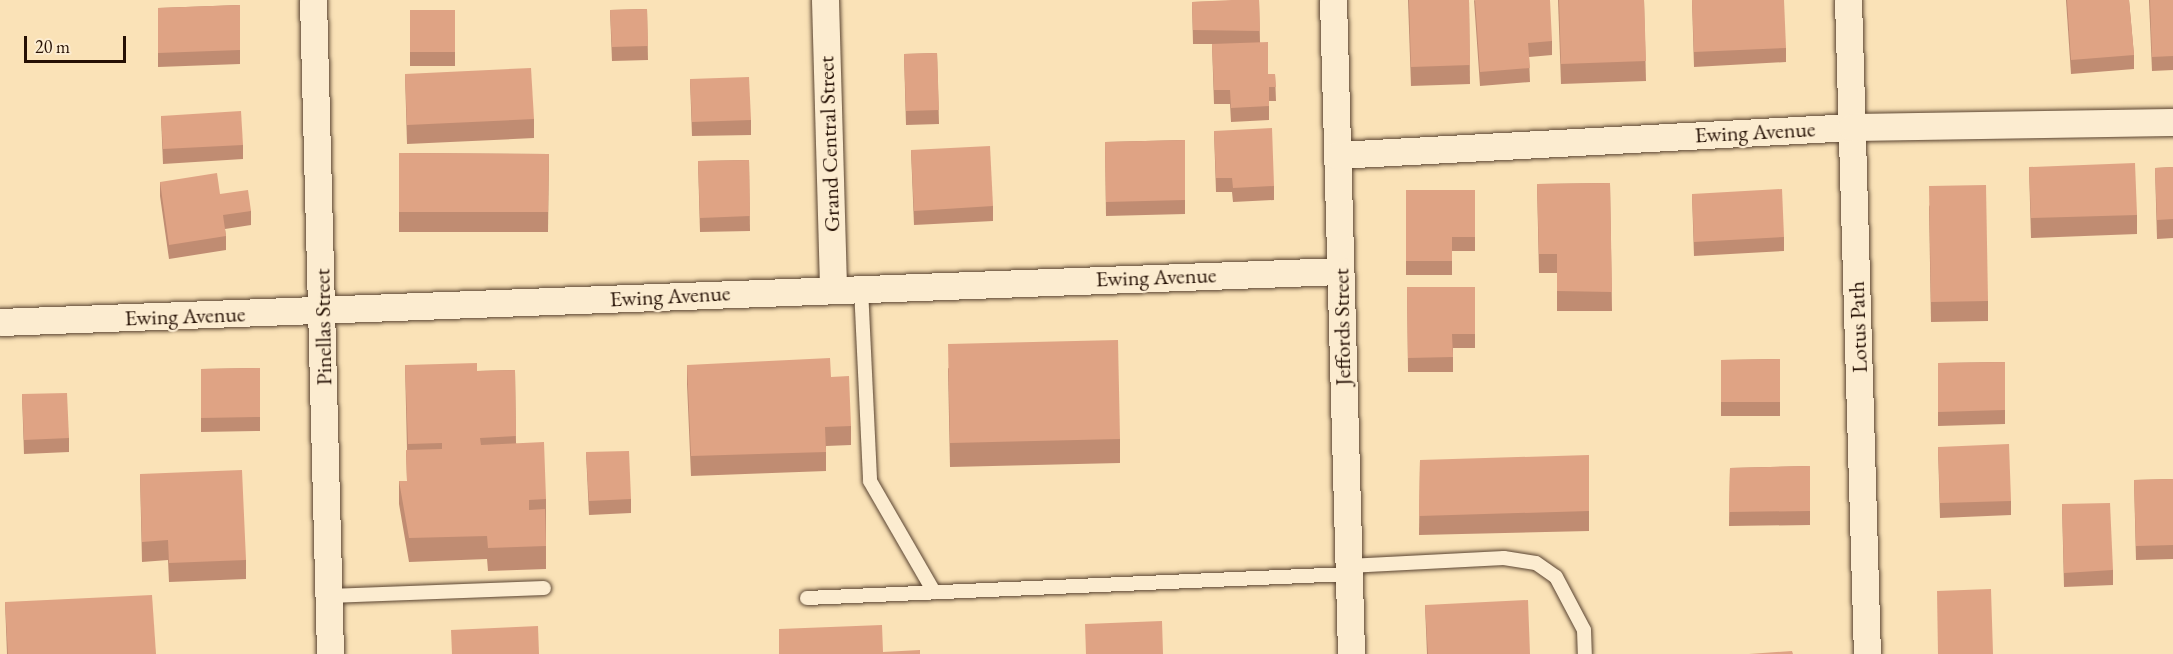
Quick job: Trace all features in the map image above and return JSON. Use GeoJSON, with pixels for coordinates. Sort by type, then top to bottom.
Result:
{"type":"FeatureCollection","features":[{"type":"Feature","properties":{"kind":"street","name":"Pinellas Street"},"geometry":{"type":"LineString","coordinates":[[313,0],[323,311],[330,654]]}},
{"type":"Feature","properties":{"kind":"street","name":"Grand Central Street"},"geometry":{"type":"LineString","coordinates":[[825,0],[833,289]]}},
{"type":"Feature","properties":{"kind":"street","name":"Jeffords Street"},"geometry":{"type":"LineString","coordinates":[[1333,0],[1351,654]]}},
{"type":"Feature","properties":{"kind":"street","name":"Lotus Path"},"geometry":{"type":"LineString","coordinates":[[1848,0],[1867,654]]}},
{"type":"Feature","properties":{"kind":"street","name":"Ewing Avenue"},"geometry":{"type":"LineString","coordinates":[[1337,155],[1852,127],[2173,122]]}},
{"type":"Feature","properties":{"kind":"street","name":"Ewing Avenue"},"geometry":{"type":"LineString","coordinates":[[0,322],[1340,271]]}},
{"type":"Feature","properties":{"kind":"lane"},"geometry":{"type":"LineString","coordinates":[[861,288],[870,481],[934,592]]}},
{"type":"Feature","properties":{"kind":"lane"},"geometry":{"type":"LineString","coordinates":[[807,598],[1348,570],[1504,558],[1536,563],[1556,578],[1584,630],[1585,654]]}},
{"type":"Feature","properties":{"kind":"lane"},"geometry":{"type":"LineString","coordinates":[[329,596],[544,588]]}},
{"type":"Feature","properties":{"kind":"building"},"geometry":{"type":"Polygon","coordinates":[[[1259,0],[1260,31],[1193,30],[1192,2],[1259,0]]]}},
{"type":"Feature","properties":{"kind":"building"},"geometry":{"type":"Polygon","coordinates":[[[1409,0],[1469,0],[1470,65],[1411,67],[1409,0]]]}},
{"type":"Feature","properties":{"kind":"building"},"geometry":{"type":"Polygon","coordinates":[[[1475,0],[1550,0],[1552,41],[1528,43],[1530,68],[1480,72],[1475,0]]]}},
{"type":"Feature","properties":{"kind":"building"},"geometry":{"type":"Polygon","coordinates":[[[1559,0],[1644,0],[1646,61],[1561,64],[1559,0]]]}},
{"type":"Feature","properties":{"kind":"building"},"geometry":{"type":"Polygon","coordinates":[[[1692,0],[1784,0],[1786,48],[1694,52],[1692,0]]]}},
{"type":"Feature","properties":{"kind":"building"},"geometry":{"type":"Polygon","coordinates":[[[2067,0],[2129,0],[2134,55],[2071,60],[2067,0]]]}},
{"type":"Feature","properties":{"kind":"building"},"geometry":{"type":"Polygon","coordinates":[[[2150,0],[2173,0],[2173,56],[2152,57],[2150,0]]]}},
{"type":"Feature","properties":{"kind":"building"},"geometry":{"type":"Polygon","coordinates":[[[240,5],[240,50],[158,53],[158,8],[240,5]]]}},
{"type":"Feature","properties":{"kind":"building"},"geometry":{"type":"Polygon","coordinates":[[[647,9],[648,46],[612,47],[610,10],[647,9]]]}},
{"type":"Feature","properties":{"kind":"building"},"geometry":{"type":"Polygon","coordinates":[[[410,10],[455,10],[455,52],[410,52],[410,10]]]}},
{"type":"Feature","properties":{"kind":"building"},"geometry":{"type":"Polygon","coordinates":[[[1268,42],[1268,74],[1275,74],[1276,87],[1269,87],[1269,106],[1231,108],[1230,90],[1214,90],[1212,44],[1268,42]]]}},
{"type":"Feature","properties":{"kind":"building"},"geometry":{"type":"Polygon","coordinates":[[[937,53],[939,110],[906,111],[904,54],[937,53]]]}},
{"type":"Feature","properties":{"kind":"building"},"geometry":{"type":"Polygon","coordinates":[[[531,68],[534,119],[407,125],[405,74],[531,68]]]}},
{"type":"Feature","properties":{"kind":"building"},"geometry":{"type":"Polygon","coordinates":[[[749,77],[751,120],[692,122],[690,79],[749,77]]]}},
{"type":"Feature","properties":{"kind":"building"},"geometry":{"type":"Polygon","coordinates":[[[241,111],[243,145],[163,149],[161,116],[241,111]]]}},
{"type":"Feature","properties":{"kind":"building"},"geometry":{"type":"Polygon","coordinates":[[[1272,128],[1274,186],[1233,188],[1232,178],[1216,178],[1214,131],[1272,128]]]}},
{"type":"Feature","properties":{"kind":"building"},"geometry":{"type":"Polygon","coordinates":[[[1185,140],[1185,200],[1106,202],[1105,142],[1185,140]]]}},
{"type":"Feature","properties":{"kind":"building"},"geometry":{"type":"Polygon","coordinates":[[[990,146],[993,206],[914,211],[911,150],[990,146]]]}},
{"type":"Feature","properties":{"kind":"building"},"geometry":{"type":"Polygon","coordinates":[[[399,153],[549,154],[548,212],[399,212],[399,153]]]}},
{"type":"Feature","properties":{"kind":"building"},"geometry":{"type":"Polygon","coordinates":[[[749,160],[750,216],[700,218],[698,161],[749,160]]]}},
{"type":"Feature","properties":{"kind":"building"},"geometry":{"type":"Polygon","coordinates":[[[2135,163],[2137,215],[2031,218],[2029,167],[2135,163]]]}},
{"type":"Feature","properties":{"kind":"building"},"geometry":{"type":"Polygon","coordinates":[[[2173,167],[2173,219],[2157,220],[2155,168],[2173,167]]]}},
{"type":"Feature","properties":{"kind":"building"},"geometry":{"type":"Polygon","coordinates":[[[217,173],[220,194],[248,190],[251,211],[223,215],[226,236],[169,245],[160,182],[217,173]]]}},
{"type":"Feature","properties":{"kind":"building"},"geometry":{"type":"Polygon","coordinates":[[[1610,183],[1612,292],[1557,291],[1557,254],[1539,254],[1537,184],[1610,183]]]}},
{"type":"Feature","properties":{"kind":"building"},"geometry":{"type":"Polygon","coordinates":[[[1986,185],[1988,301],[1931,302],[1929,186],[1986,185]]]}},
{"type":"Feature","properties":{"kind":"building"},"geometry":{"type":"Polygon","coordinates":[[[1782,189],[1784,237],[1694,242],[1692,194],[1782,189]]]}},
{"type":"Feature","properties":{"kind":"building"},"geometry":{"type":"Polygon","coordinates":[[[1406,190],[1475,190],[1475,237],[1452,237],[1452,261],[1406,261],[1406,190]]]}},
{"type":"Feature","properties":{"kind":"building"},"geometry":{"type":"Polygon","coordinates":[[[1407,287],[1475,287],[1475,334],[1452,334],[1453,357],[1408,358],[1407,287]]]}},
{"type":"Feature","properties":{"kind":"building"},"geometry":{"type":"Polygon","coordinates":[[[1118,340],[1120,439],[950,443],[948,344],[1118,340]]]}},
{"type":"Feature","properties":{"kind":"building"},"geometry":{"type":"Polygon","coordinates":[[[830,358],[831,377],[849,376],[851,426],[825,427],[826,452],[691,456],[687,365],[830,358]]]}},
{"type":"Feature","properties":{"kind":"building"},"geometry":{"type":"Polygon","coordinates":[[[1780,359],[1780,402],[1721,402],[1721,360],[1780,359]]]}},
{"type":"Feature","properties":{"kind":"building"},"geometry":{"type":"Polygon","coordinates":[[[2005,362],[2005,410],[1938,412],[1938,363],[2005,362]]]}},
{"type":"Feature","properties":{"kind":"building"},"geometry":{"type":"Polygon","coordinates":[[[477,363],[477,371],[515,370],[516,436],[480,438],[481,445],[544,442],[546,499],[529,500],[529,510],[545,509],[546,546],[488,548],[487,536],[409,538],[399,481],[407,481],[406,450],[442,449],[442,443],[408,444],[405,365],[477,363]]]}},
{"type":"Feature","properties":{"kind":"building"},"geometry":{"type":"Polygon","coordinates":[[[260,368],[260,417],[201,418],[201,369],[260,368]]]}},
{"type":"Feature","properties":{"kind":"building"},"geometry":{"type":"Polygon","coordinates":[[[67,393],[69,438],[24,440],[22,394],[67,393]]]}},
{"type":"Feature","properties":{"kind":"building"},"geometry":{"type":"Polygon","coordinates":[[[2009,444],[2011,501],[1940,503],[1938,447],[2009,444]]]}},
{"type":"Feature","properties":{"kind":"building"},"geometry":{"type":"Polygon","coordinates":[[[629,451],[631,499],[589,501],[586,452],[629,451]]]}},
{"type":"Feature","properties":{"kind":"building"},"geometry":{"type":"Polygon","coordinates":[[[1589,455],[1589,511],[1419,516],[1420,460],[1589,455]]]}},
{"type":"Feature","properties":{"kind":"building"},"geometry":{"type":"Polygon","coordinates":[[[1810,466],[1810,511],[1729,512],[1730,468],[1810,466]]]}},
{"type":"Feature","properties":{"kind":"building"},"geometry":{"type":"Polygon","coordinates":[[[242,470],[246,560],[169,563],[168,540],[142,542],[140,474],[242,470]]]}},
{"type":"Feature","properties":{"kind":"building"},"geometry":{"type":"Polygon","coordinates":[[[2173,479],[2173,545],[2136,546],[2134,480],[2173,479]]]}},
{"type":"Feature","properties":{"kind":"building"},"geometry":{"type":"Polygon","coordinates":[[[2110,503],[2113,570],[2064,573],[2062,504],[2110,503]]]}},
{"type":"Feature","properties":{"kind":"building"},"geometry":{"type":"Polygon","coordinates":[[[1991,589],[1993,654],[1938,654],[1937,591],[1991,589]]]}},
{"type":"Feature","properties":{"kind":"building"},"geometry":{"type":"Polygon","coordinates":[[[152,595],[156,654],[8,654],[5,602],[152,595]]]}},
{"type":"Feature","properties":{"kind":"building"},"geometry":{"type":"Polygon","coordinates":[[[1528,600],[1530,654],[1428,654],[1425,605],[1528,600]]]}},
{"type":"Feature","properties":{"kind":"building"},"geometry":{"type":"Polygon","coordinates":[[[1162,621],[1163,654],[1086,654],[1085,624],[1162,621]]]}},
{"type":"Feature","properties":{"kind":"building"},"geometry":{"type":"Polygon","coordinates":[[[882,625],[883,652],[920,650],[920,654],[779,654],[779,629],[882,625]]]}},
{"type":"Feature","properties":{"kind":"building"},"geometry":{"type":"Polygon","coordinates":[[[538,626],[539,654],[452,654],[451,630],[538,626]]]}},
{"type":"Feature","properties":{"kind":"building"},"geometry":{"type":"Polygon","coordinates":[[[1792,651],[1793,654],[1749,654],[1792,651]]]}}]}
